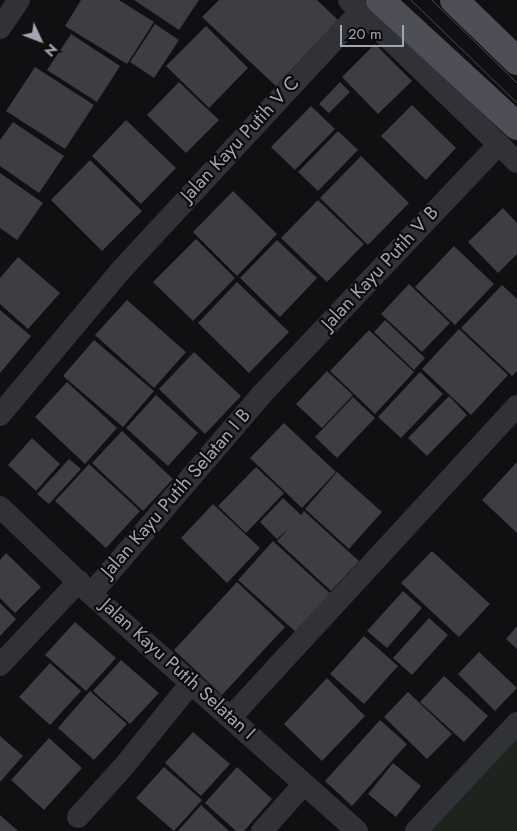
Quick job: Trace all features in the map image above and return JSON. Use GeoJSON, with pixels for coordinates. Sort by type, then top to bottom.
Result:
{"type":"FeatureCollection","features":[{"type":"Feature","properties":{"kind":"main road"},"geometry":{"type":"LineString","coordinates":[[454,0],[517,62]]}},
{"type":"Feature","properties":{"kind":"main road"},"geometry":{"type":"LineString","coordinates":[[363,4],[508,135]]}},
{"type":"Feature","properties":{"kind":"street"},"geometry":{"type":"LineString","coordinates":[[0,28],[19,0]]}},
{"type":"Feature","properties":{"kind":"street","name":"Jalan Kayu Putih V C"},"geometry":{"type":"LineString","coordinates":[[0,415],[122,269],[363,4]]}},
{"type":"Feature","properties":{"kind":"street"},"geometry":{"type":"LineString","coordinates":[[508,135],[517,162]]}},
{"type":"Feature","properties":{"kind":"street","name":"Jalan Kayu Putih V B"},"geometry":{"type":"LineString","coordinates":[[263,393],[508,135]]}},
{"type":"Feature","properties":{"kind":"street","name":"Jalan Kayu Putih Selatan I B"},"geometry":{"type":"LineString","coordinates":[[0,665],[85,587],[263,393]]}},
{"type":"Feature","properties":{"kind":"street"},"geometry":{"type":"LineString","coordinates":[[230,718],[517,406]]}},
{"type":"Feature","properties":{"kind":"street","name":"Jalan Kayu Putih Selatan I"},"geometry":{"type":"LineString","coordinates":[[0,507],[85,587],[357,831]]}},
{"type":"Feature","properties":{"kind":"street"},"geometry":{"type":"LineString","coordinates":[[78,817],[125,765],[191,683]]}},
{"type":"Feature","properties":{"kind":"street"},"geometry":{"type":"LineString","coordinates":[[416,831],[517,723]]}},
{"type":"Feature","properties":{"kind":"street"},"geometry":{"type":"LineString","coordinates":[[262,831],[304,784]]}},
{"type":"Feature","properties":{"kind":"shaded area"},"geometry":{"type":"Polygon","coordinates":[[[517,720],[517,831],[417,831],[517,720]]]}},
{"type":"Feature","properties":{"kind":"building"},"geometry":{"type":"Polygon","coordinates":[[[81,0],[119,0],[154,22],[127,64],[65,26],[81,0]]]}},
{"type":"Feature","properties":{"kind":"building"},"geometry":{"type":"Polygon","coordinates":[[[134,0],[199,0],[179,30],[134,0]]]}},
{"type":"Feature","properties":{"kind":"building"},"geometry":{"type":"Polygon","coordinates":[[[219,0],[317,0],[338,20],[276,86],[202,17],[219,0]]]}},
{"type":"Feature","properties":{"kind":"building"},"geometry":{"type":"Polygon","coordinates":[[[155,24],[179,40],[154,78],[130,62],[155,24]]]}},
{"type":"Feature","properties":{"kind":"building"},"geometry":{"type":"Polygon","coordinates":[[[206,26],[248,68],[209,108],[166,66],[206,26]]]}},
{"type":"Feature","properties":{"kind":"building"},"geometry":{"type":"Polygon","coordinates":[[[71,34],[120,66],[97,102],[47,70],[71,34]]]}},
{"type":"Feature","properties":{"kind":"building"},"geometry":{"type":"Polygon","coordinates":[[[375,44],[412,81],[378,114],[342,77],[375,44]]]}},
{"type":"Feature","properties":{"kind":"building"},"geometry":{"type":"Polygon","coordinates":[[[35,67],[94,105],[65,149],[6,111],[35,67]]]}},
{"type":"Feature","properties":{"kind":"building"},"geometry":{"type":"Polygon","coordinates":[[[179,82],[219,120],[186,153],[147,115],[179,82]]]}},
{"type":"Feature","properties":{"kind":"building"},"geometry":{"type":"Polygon","coordinates":[[[340,82],[350,92],[329,113],[319,104],[340,82]]]}},
{"type":"Feature","properties":{"kind":"building"},"geometry":{"type":"Polygon","coordinates":[[[412,105],[456,148],[426,180],[381,136],[412,105]]]}},
{"type":"Feature","properties":{"kind":"building"},"geometry":{"type":"Polygon","coordinates":[[[311,106],[335,129],[295,170],[271,147],[311,106]]]}},
{"type":"Feature","properties":{"kind":"building"},"geometry":{"type":"Polygon","coordinates":[[[126,120],[176,168],[141,204],[92,156],[126,120]]]}},
{"type":"Feature","properties":{"kind":"building"},"geometry":{"type":"Polygon","coordinates":[[[13,122],[64,156],[39,193],[0,166],[0,140],[13,122]]]}},
{"type":"Feature","properties":{"kind":"building"},"geometry":{"type":"Polygon","coordinates":[[[338,131],[358,150],[318,191],[298,172],[338,131]]]}},
{"type":"Feature","properties":{"kind":"building"},"geometry":{"type":"Polygon","coordinates":[[[361,156],[409,203],[368,245],[320,198],[361,156]]]}},
{"type":"Feature","properties":{"kind":"building"},"geometry":{"type":"Polygon","coordinates":[[[90,160],[142,211],[102,251],[51,200],[90,160]]]}},
{"type":"Feature","properties":{"kind":"building"},"geometry":{"type":"Polygon","coordinates":[[[0,173],[43,203],[17,240],[0,228],[0,173]]]}},
{"type":"Feature","properties":{"kind":"building"},"geometry":{"type":"Polygon","coordinates":[[[233,191],[277,234],[237,276],[193,232],[233,191]]]}},
{"type":"Feature","properties":{"kind":"building"},"geometry":{"type":"Polygon","coordinates":[[[318,200],[364,244],[327,282],[281,238],[318,200]]]}},
{"type":"Feature","properties":{"kind":"building"},"geometry":{"type":"Polygon","coordinates":[[[503,208],[517,223],[517,254],[498,273],[468,242],[503,208]]]}},
{"type":"Feature","properties":{"kind":"building"},"geometry":{"type":"Polygon","coordinates":[[[196,239],[235,278],[193,321],[153,282],[196,239]]]}},
{"type":"Feature","properties":{"kind":"building"},"geometry":{"type":"Polygon","coordinates":[[[277,240],[317,278],[280,317],[240,278],[277,240]]]}},
{"type":"Feature","properties":{"kind":"building"},"geometry":{"type":"Polygon","coordinates":[[[454,246],[494,284],[455,325],[415,287],[454,246]]]}},
{"type":"Feature","properties":{"kind":"building"},"geometry":{"type":"Polygon","coordinates":[[[18,257],[60,293],[28,329],[0,304],[0,278],[18,257]]]}},
{"type":"Feature","properties":{"kind":"building"},"geometry":{"type":"Polygon","coordinates":[[[237,282],[289,332],[249,373],[198,323],[237,282]]]}},
{"type":"Feature","properties":{"kind":"building"},"geometry":{"type":"Polygon","coordinates":[[[409,284],[450,323],[422,352],[381,314],[409,284]]]}},
{"type":"Feature","properties":{"kind":"building"},"geometry":{"type":"Polygon","coordinates":[[[502,285],[517,299],[517,371],[512,376],[461,328],[502,285]]]}},
{"type":"Feature","properties":{"kind":"building"},"geometry":{"type":"Polygon","coordinates":[[[127,300],[186,352],[154,388],[95,335],[127,300]]]}},
{"type":"Feature","properties":{"kind":"building"},"geometry":{"type":"Polygon","coordinates":[[[0,310],[31,336],[0,373],[0,310]]]}},
{"type":"Feature","properties":{"kind":"building"},"geometry":{"type":"Polygon","coordinates":[[[385,320],[425,358],[414,370],[374,332],[385,320]]]}},
{"type":"Feature","properties":{"kind":"building"},"geometry":{"type":"Polygon","coordinates":[[[459,329],[508,375],[471,415],[422,369],[459,329]]]}},
{"type":"Feature","properties":{"kind":"building"},"geometry":{"type":"Polygon","coordinates":[[[369,330],[414,372],[375,414],[330,371],[369,330]]]}},
{"type":"Feature","properties":{"kind":"building"},"geometry":{"type":"Polygon","coordinates":[[[94,340],[154,391],[123,427],[63,376],[94,340]]]}},
{"type":"Feature","properties":{"kind":"building"},"geometry":{"type":"Polygon","coordinates":[[[194,352],[241,396],[205,434],[159,389],[194,352]]]}},
{"type":"Feature","properties":{"kind":"building"},"geometry":{"type":"Polygon","coordinates":[[[327,371],[353,395],[322,428],[296,404],[327,371]]]}},
{"type":"Feature","properties":{"kind":"building"},"geometry":{"type":"Polygon","coordinates":[[[420,372],[443,394],[401,438],[378,417],[420,372]]]}},
{"type":"Feature","properties":{"kind":"building"},"geometry":{"type":"Polygon","coordinates":[[[67,382],[117,428],[85,464],[35,417],[67,382]]]}},
{"type":"Feature","properties":{"kind":"building"},"geometry":{"type":"Polygon","coordinates":[[[156,395],[198,433],[168,466],[126,428],[156,395]]]}},
{"type":"Feature","properties":{"kind":"building"},"geometry":{"type":"Polygon","coordinates":[[[449,396],[467,415],[427,456],[408,438],[449,396]]]}},
{"type":"Feature","properties":{"kind":"building"},"geometry":{"type":"Polygon","coordinates":[[[353,397],[375,418],[337,458],[315,437],[353,397]]]}},
{"type":"Feature","properties":{"kind":"building"},"geometry":{"type":"Polygon","coordinates":[[[284,423],[336,472],[302,508],[250,458],[284,423]]]}},
{"type":"Feature","properties":{"kind":"building"},"geometry":{"type":"Polygon","coordinates":[[[122,431],[173,479],[143,511],[92,463],[122,431]]]}},
{"type":"Feature","properties":{"kind":"building"},"geometry":{"type":"Polygon","coordinates":[[[32,438],[60,464],[36,491],[8,465],[32,438]]]}},
{"type":"Feature","properties":{"kind":"building"},"geometry":{"type":"Polygon","coordinates":[[[69,459],[81,469],[49,504],[37,494],[69,459]]]}},
{"type":"Feature","properties":{"kind":"building"},"geometry":{"type":"Polygon","coordinates":[[[517,462],[517,533],[482,500],[517,462]]]}},
{"type":"Feature","properties":{"kind":"building"},"geometry":{"type":"Polygon","coordinates":[[[89,464],[140,511],[106,548],[55,501],[89,464]]]}},
{"type":"Feature","properties":{"kind":"building"},"geometry":{"type":"Polygon","coordinates":[[[256,467],[284,493],[246,533],[218,506],[256,467]]]}},
{"type":"Feature","properties":{"kind":"building"},"geometry":{"type":"Polygon","coordinates":[[[337,472],[382,512],[349,549],[305,509],[337,472]]]}},
{"type":"Feature","properties":{"kind":"building"},"geometry":{"type":"Polygon","coordinates":[[[283,498],[301,515],[304,511],[359,561],[331,591],[277,541],[289,528],[277,539],[260,522],[283,498]]]}},
{"type":"Feature","properties":{"kind":"building"},"geometry":{"type":"Polygon","coordinates":[[[213,504],[260,548],[227,583],[181,538],[213,504]]]}},
{"type":"Feature","properties":{"kind":"building"},"geometry":{"type":"Polygon","coordinates":[[[273,541],[333,596],[298,634],[238,580],[273,541]]]}},
{"type":"Feature","properties":{"kind":"building"},"geometry":{"type":"Polygon","coordinates":[[[432,551],[490,604],[459,637],[401,583],[432,551]]]}},
{"type":"Feature","properties":{"kind":"building"},"geometry":{"type":"Polygon","coordinates":[[[6,553],[41,587],[15,613],[0,598],[0,560],[6,553]]]}},
{"type":"Feature","properties":{"kind":"building"},"geometry":{"type":"Polygon","coordinates":[[[237,582],[285,627],[222,695],[174,650],[237,582]]]}},
{"type":"Feature","properties":{"kind":"building"},"geometry":{"type":"Polygon","coordinates":[[[403,591],[422,608],[387,648],[367,631],[403,591]]]}},
{"type":"Feature","properties":{"kind":"building"},"geometry":{"type":"Polygon","coordinates":[[[0,603],[16,619],[0,636],[0,603]]]}},
{"type":"Feature","properties":{"kind":"building"},"geometry":{"type":"Polygon","coordinates":[[[429,618],[448,635],[412,675],[393,658],[429,618]]]}},
{"type":"Feature","properties":{"kind":"building"},"geometry":{"type":"Polygon","coordinates":[[[75,622],[116,658],[86,691],[45,655],[75,622]]]}},
{"type":"Feature","properties":{"kind":"building"},"geometry":{"type":"Polygon","coordinates":[[[517,626],[517,649],[506,639],[517,626]]]}},
{"type":"Feature","properties":{"kind":"building"},"geometry":{"type":"Polygon","coordinates":[[[364,636],[398,666],[364,704],[330,674],[364,636]]]}},
{"type":"Feature","properties":{"kind":"building"},"geometry":{"type":"Polygon","coordinates":[[[479,652],[517,688],[495,711],[458,674],[479,652]]]}},
{"type":"Feature","properties":{"kind":"building"},"geometry":{"type":"Polygon","coordinates":[[[121,660],[159,693],[130,724],[93,691],[121,660]]]}},
{"type":"Feature","properties":{"kind":"building"},"geometry":{"type":"Polygon","coordinates":[[[50,663],[81,691],[50,725],[19,697],[50,663]]]}},
{"type":"Feature","properties":{"kind":"building"},"geometry":{"type":"Polygon","coordinates":[[[444,676],[488,716],[464,742],[420,702],[444,676]]]}},
{"type":"Feature","properties":{"kind":"building"},"geometry":{"type":"Polygon","coordinates":[[[327,678],[365,716],[322,761],[284,724],[327,678]]]}},
{"type":"Feature","properties":{"kind":"building"},"geometry":{"type":"Polygon","coordinates":[[[90,691],[127,724],[94,760],[58,728],[90,691]]]}},
{"type":"Feature","properties":{"kind":"building"},"geometry":{"type":"Polygon","coordinates":[[[408,692],[452,734],[427,759],[384,717],[408,692]]]}},
{"type":"Feature","properties":{"kind":"building"},"geometry":{"type":"Polygon","coordinates":[[[380,720],[407,744],[352,806],[325,781],[380,720]]]}},
{"type":"Feature","properties":{"kind":"building"},"geometry":{"type":"Polygon","coordinates":[[[193,732],[230,764],[201,796],[165,763],[193,732]]]}},
{"type":"Feature","properties":{"kind":"building"},"geometry":{"type":"Polygon","coordinates":[[[0,736],[23,756],[0,782],[0,736]]]}},
{"type":"Feature","properties":{"kind":"building"},"geometry":{"type":"Polygon","coordinates":[[[49,738],[82,768],[44,810],[11,780],[49,738]]]}},
{"type":"Feature","properties":{"kind":"building"},"geometry":{"type":"Polygon","coordinates":[[[393,763],[421,786],[396,817],[368,794],[393,763]]]}},
{"type":"Feature","properties":{"kind":"building"},"geometry":{"type":"Polygon","coordinates":[[[164,767],[202,800],[174,831],[136,798],[164,767]]]}},
{"type":"Feature","properties":{"kind":"building"},"geometry":{"type":"Polygon","coordinates":[[[237,767],[272,799],[244,831],[236,831],[205,803],[237,767]]]}},
{"type":"Feature","properties":{"kind":"building"},"geometry":{"type":"Polygon","coordinates":[[[201,805],[229,831],[178,831],[201,805]]]}},
{"type":"Feature","properties":{"kind":"building"},"geometry":{"type":"Polygon","coordinates":[[[0,815],[18,831],[0,831],[0,815]]]}},
{"type":"Feature","properties":{"kind":"tram line"},"geometry":{"type":"LineString","coordinates":[[411,0],[517,103]]}},
{"type":"Feature","properties":{"kind":"tram line"},"geometry":{"type":"LineString","coordinates":[[432,0],[517,83]]}}]}
